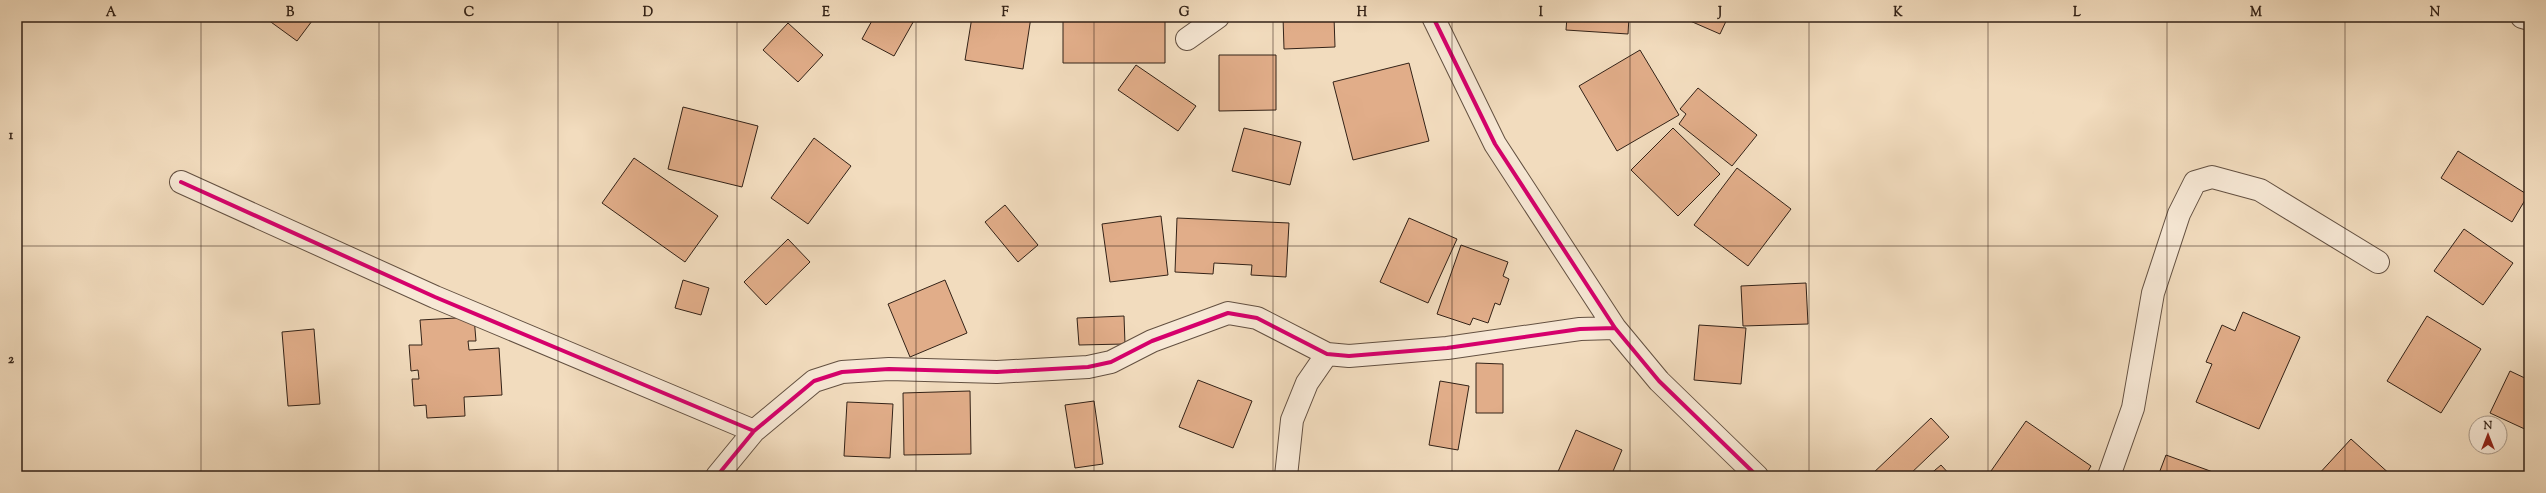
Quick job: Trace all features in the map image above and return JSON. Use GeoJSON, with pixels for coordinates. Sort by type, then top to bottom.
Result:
{"type":"FeatureCollection","features":[{"type":"Feature","properties":{"kind":"street"},"geometry":{"type":"LineString","coordinates":[[1187,39],[1218,17]]}},
{"type":"Feature","properties":{"kind":"street"},"geometry":{"type":"LineString","coordinates":[[1433,17],[1495,144],[1616,328],[1659,381],[1757,476]]}},
{"type":"Feature","properties":{"kind":"street"},"geometry":{"type":"LineString","coordinates":[[2522,17],[2529,19]]}},
{"type":"Feature","properties":{"kind":"street"},"geometry":{"type":"LineString","coordinates":[[2109,476],[2133,408],[2153,293],[2179,214],[2195,182],[2212,177],[2260,190],[2378,262]]}},
{"type":"Feature","properties":{"kind":"street"},"geometry":{"type":"LineString","coordinates":[[181,182],[435,297],[754,431]]}},
{"type":"Feature","properties":{"kind":"street"},"geometry":{"type":"LineString","coordinates":[[717,476],[754,431],[814,381],[842,372],[889,369],[997,372],[1088,367],[1111,362],[1152,341],[1228,313],[1257,318],[1327,354],[1349,356],[1447,348],[1580,329],[1616,328]]}},
{"type":"Feature","properties":{"kind":"street"},"geometry":{"type":"LineString","coordinates":[[1286,476],[1292,420],[1307,383],[1327,354]]}},
{"type":"Feature","properties":{"kind":"building"},"geometry":{"type":"Polygon","coordinates":[[[264,17],[315,17],[297,41],[264,17]]]}},
{"type":"Feature","properties":{"kind":"building"},"geometry":{"type":"Polygon","coordinates":[[[874,17],[916,17],[894,56],[862,39],[874,17]]]}},
{"type":"Feature","properties":{"kind":"building"},"geometry":{"type":"Polygon","coordinates":[[[972,17],[1031,17],[1023,69],[965,60],[972,17]]]}},
{"type":"Feature","properties":{"kind":"building"},"geometry":{"type":"Polygon","coordinates":[[[1063,17],[1165,17],[1165,63],[1063,63],[1063,17]]]}},
{"type":"Feature","properties":{"kind":"building"},"geometry":{"type":"Polygon","coordinates":[[[1283,17],[1334,17],[1335,47],[1284,49],[1283,17]]]}},
{"type":"Feature","properties":{"kind":"building"},"geometry":{"type":"Polygon","coordinates":[[[1567,17],[1629,17],[1628,34],[1566,30],[1567,17]]]}},
{"type":"Feature","properties":{"kind":"building"},"geometry":{"type":"Polygon","coordinates":[[[1681,17],[1728,17],[1720,34],[1681,17]]]}},
{"type":"Feature","properties":{"kind":"building"},"geometry":{"type":"Polygon","coordinates":[[[788,23],[823,55],[798,82],[763,50],[788,23]]]}},
{"type":"Feature","properties":{"kind":"building"},"geometry":{"type":"Polygon","coordinates":[[[1640,50],[1679,115],[1617,151],[1579,86],[1640,50]]]}},
{"type":"Feature","properties":{"kind":"building"},"geometry":{"type":"Polygon","coordinates":[[[1219,55],[1276,55],[1276,110],[1219,111],[1219,55]]]}},
{"type":"Feature","properties":{"kind":"building"},"geometry":{"type":"Polygon","coordinates":[[[1409,63],[1429,141],[1353,160],[1333,82],[1409,63]]]}},
{"type":"Feature","properties":{"kind":"building"},"geometry":{"type":"Polygon","coordinates":[[[1136,65],[1196,106],[1178,131],[1118,90],[1136,65]]]}},
{"type":"Feature","properties":{"kind":"building"},"geometry":{"type":"Polygon","coordinates":[[[1698,88],[1757,135],[1732,166],[1679,124],[1686,114],[1680,109],[1698,88]]]}},
{"type":"Feature","properties":{"kind":"building"},"geometry":{"type":"Polygon","coordinates":[[[683,107],[758,126],[742,187],[668,169],[683,107]]]}},
{"type":"Feature","properties":{"kind":"building"},"geometry":{"type":"Polygon","coordinates":[[[1244,128],[1301,142],[1290,185],[1232,171],[1244,128]]]}},
{"type":"Feature","properties":{"kind":"building"},"geometry":{"type":"Polygon","coordinates":[[[1673,128],[1720,174],[1678,216],[1631,170],[1673,128]]]}},
{"type":"Feature","properties":{"kind":"building"},"geometry":{"type":"Polygon","coordinates":[[[814,138],[851,166],[808,224],[771,198],[814,138]]]}},
{"type":"Feature","properties":{"kind":"building"},"geometry":{"type":"Polygon","coordinates":[[[2458,151],[2528,195],[2512,222],[2441,178],[2458,151]]]}},
{"type":"Feature","properties":{"kind":"building"},"geometry":{"type":"Polygon","coordinates":[[[634,158],[718,216],[685,262],[602,203],[634,158]]]}},
{"type":"Feature","properties":{"kind":"building"},"geometry":{"type":"Polygon","coordinates":[[[1737,168],[1791,209],[1748,266],[1694,225],[1737,168]]]}},
{"type":"Feature","properties":{"kind":"building"},"geometry":{"type":"Polygon","coordinates":[[[1005,205],[1038,245],[1018,262],[985,222],[1005,205]]]}},
{"type":"Feature","properties":{"kind":"building"},"geometry":{"type":"Polygon","coordinates":[[[1161,216],[1168,275],[1110,282],[1102,224],[1161,216]]]}},
{"type":"Feature","properties":{"kind":"building"},"geometry":{"type":"Polygon","coordinates":[[[1177,218],[1289,223],[1286,277],[1251,275],[1252,265],[1214,263],[1213,274],[1175,272],[1177,218]]]}},
{"type":"Feature","properties":{"kind":"building"},"geometry":{"type":"Polygon","coordinates":[[[1409,218],[1457,239],[1428,303],[1380,282],[1409,218]]]}},
{"type":"Feature","properties":{"kind":"building"},"geometry":{"type":"Polygon","coordinates":[[[2464,229],[2513,263],[2483,305],[2434,271],[2464,229]]]}},
{"type":"Feature","properties":{"kind":"building"},"geometry":{"type":"Polygon","coordinates":[[[788,239],[810,262],[766,305],[744,282],[788,239]]]}},
{"type":"Feature","properties":{"kind":"building"},"geometry":{"type":"Polygon","coordinates":[[[1461,245],[1508,262],[1503,276],[1509,279],[1500,305],[1495,303],[1488,323],[1473,318],[1470,325],[1437,314],[1461,245]]]}},
{"type":"Feature","properties":{"kind":"building"},"geometry":{"type":"Polygon","coordinates":[[[683,280],[709,288],[701,315],[675,308],[683,280]]]}},
{"type":"Feature","properties":{"kind":"building"},"geometry":{"type":"Polygon","coordinates":[[[945,280],[967,333],[910,357],[888,304],[945,280]]]}},
{"type":"Feature","properties":{"kind":"building"},"geometry":{"type":"Polygon","coordinates":[[[1806,283],[1808,324],[1743,326],[1741,286],[1806,283]]]}},
{"type":"Feature","properties":{"kind":"building"},"geometry":{"type":"Polygon","coordinates":[[[2243,312],[2300,337],[2259,429],[2196,402],[2212,364],[2206,362],[2222,325],[2235,331],[2243,312]]]}},
{"type":"Feature","properties":{"kind":"building"},"geometry":{"type":"Polygon","coordinates":[[[1124,316],[1125,344],[1079,345],[1077,318],[1124,316]]]}},
{"type":"Feature","properties":{"kind":"building"},"geometry":{"type":"Polygon","coordinates":[[[2427,316],[2481,349],[2441,413],[2387,381],[2427,316]]]}},
{"type":"Feature","properties":{"kind":"building"},"geometry":{"type":"Polygon","coordinates":[[[474,317],[476,341],[468,341],[469,350],[499,348],[502,395],[464,397],[465,416],[427,418],[426,405],[414,406],[412,379],[419,379],[418,370],[411,371],[409,345],[422,345],[420,320],[474,317]]]}},
{"type":"Feature","properties":{"kind":"building"},"geometry":{"type":"Polygon","coordinates":[[[1699,325],[1746,328],[1741,384],[1694,380],[1699,325]]]}},
{"type":"Feature","properties":{"kind":"building"},"geometry":{"type":"Polygon","coordinates":[[[314,329],[320,404],[288,406],[282,332],[314,329]]]}},
{"type":"Feature","properties":{"kind":"building"},"geometry":{"type":"Polygon","coordinates":[[[1476,363],[1503,364],[1503,413],[1476,413],[1476,363]]]}},
{"type":"Feature","properties":{"kind":"building"},"geometry":{"type":"Polygon","coordinates":[[[2510,371],[2529,380],[2529,431],[2508,421],[2508,415],[2494,415],[2490,413],[2510,371]]]}},
{"type":"Feature","properties":{"kind":"building"},"geometry":{"type":"Polygon","coordinates":[[[1198,380],[1252,401],[1233,448],[1179,427],[1198,380]]]}},
{"type":"Feature","properties":{"kind":"building"},"geometry":{"type":"Polygon","coordinates":[[[1440,381],[1469,386],[1458,450],[1429,445],[1440,381]]]}},
{"type":"Feature","properties":{"kind":"building"},"geometry":{"type":"Polygon","coordinates":[[[970,391],[971,454],[904,455],[903,393],[970,391]]]}},
{"type":"Feature","properties":{"kind":"building"},"geometry":{"type":"Polygon","coordinates":[[[1094,401],[1103,464],[1075,468],[1065,405],[1094,401]]]}},
{"type":"Feature","properties":{"kind":"building"},"geometry":{"type":"Polygon","coordinates":[[[847,402],[893,404],[890,458],[844,456],[847,402]]]}},
{"type":"Feature","properties":{"kind":"building"},"geometry":{"type":"Polygon","coordinates":[[[1931,418],[1949,437],[1908,476],[1870,476],[1931,418]]]}},
{"type":"Feature","properties":{"kind":"building"},"geometry":{"type":"Polygon","coordinates":[[[2026,421],[2091,466],[2085,476],[1998,476],[1991,471],[2026,421]]]}},
{"type":"Feature","properties":{"kind":"building"},"geometry":{"type":"Polygon","coordinates":[[[1576,430],[1622,450],[1611,476],[1562,476],[1557,474],[1576,430]]]}},
{"type":"Feature","properties":{"kind":"building"},"geometry":{"type":"Polygon","coordinates":[[[2351,439],[2392,476],[2317,476],[2351,439]]]}},
{"type":"Feature","properties":{"kind":"building"},"geometry":{"type":"Polygon","coordinates":[[[2166,455],[2224,476],[2158,476],[2166,455]]]}},
{"type":"Feature","properties":{"kind":"building"},"geometry":{"type":"Polygon","coordinates":[[[1941,465],[1951,476],[1928,476],[1941,465]]]}},
{"type":"Feature","properties":{"kind":"cycle path"},"geometry":{"type":"LineString","coordinates":[[1433,17],[1495,144],[1615,328],[1659,381],[1757,476]]}},
{"type":"Feature","properties":{"kind":"cycle path"},"geometry":{"type":"LineString","coordinates":[[181,182],[435,297],[754,431]]}},
{"type":"Feature","properties":{"kind":"cycle path"},"geometry":{"type":"LineString","coordinates":[[717,476],[754,431],[814,381],[842,372],[889,369],[997,372],[1088,367],[1111,362],[1152,341],[1228,313],[1257,318],[1327,354],[1349,356],[1447,348],[1580,329],[1615,328]]}}]}
